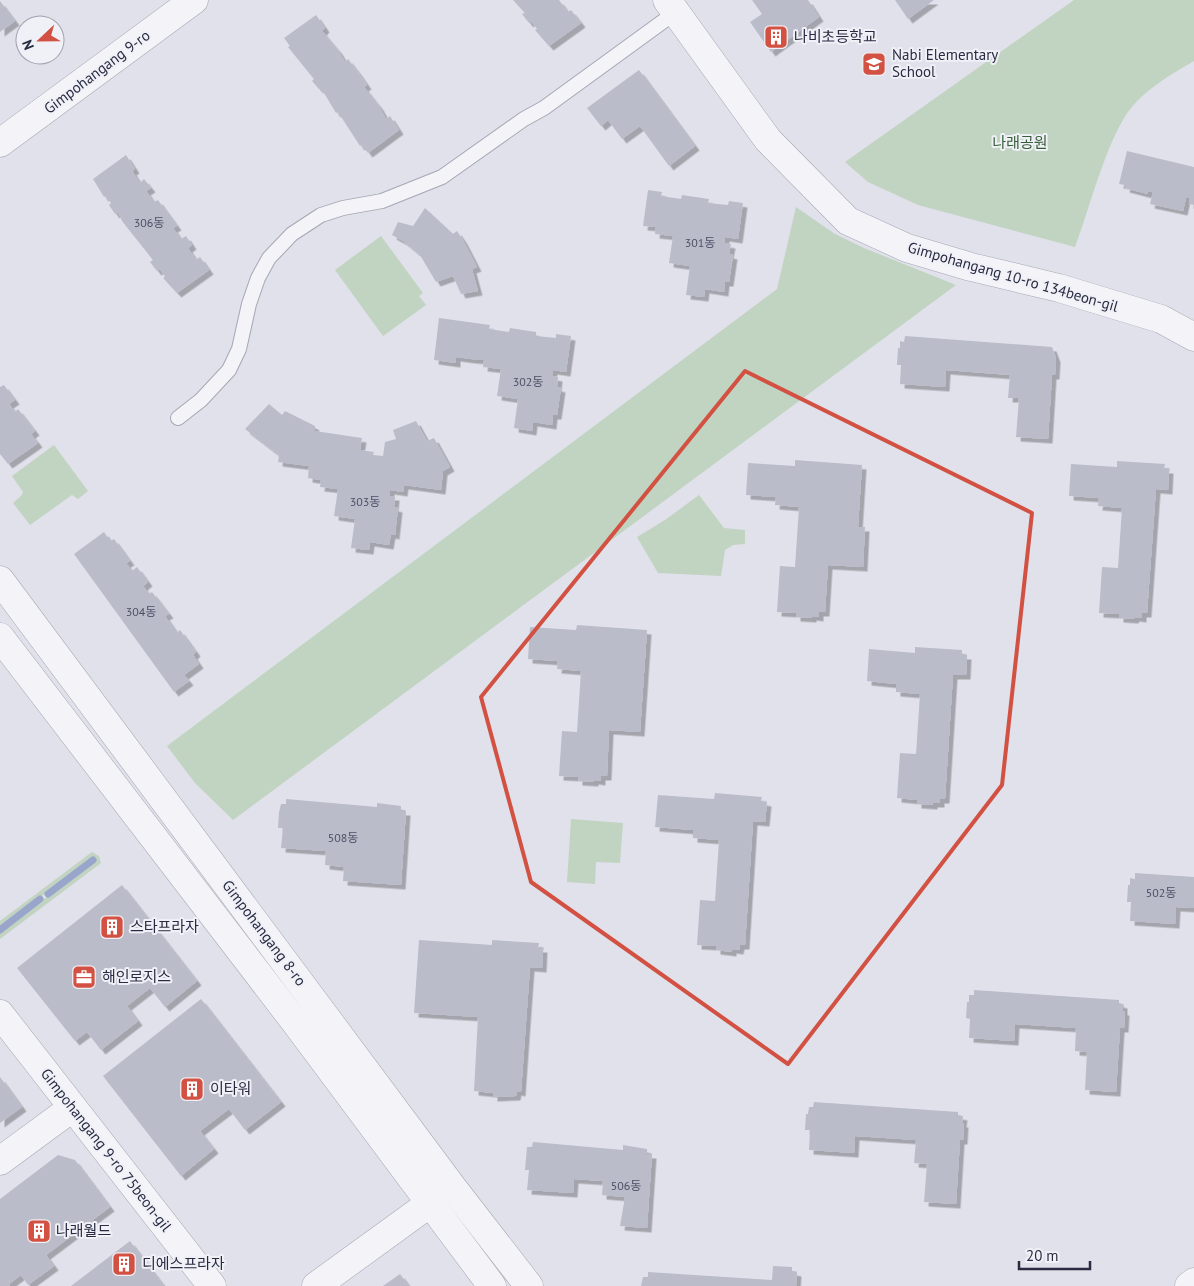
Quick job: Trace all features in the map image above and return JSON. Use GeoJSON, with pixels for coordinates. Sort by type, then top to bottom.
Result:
{"type":"FeatureCollection","features":[{"type":"Feature","properties":{"kind":"street","name":"Gimpohangang 9-ro"},"geometry":{"type":"LineString","coordinates":[[0,144],[194,0]]}},
{"type":"Feature","properties":{"kind":"street","name":"Gimpohangang 10-ro 134beon-gil"},"geometry":{"type":"LineString","coordinates":[[672,6],[768,140],[848,221],[907,248],[971,267],[1059,288],[1161,319],[1194,337]]}},
{"type":"Feature","properties":{"kind":"street","name":"Gimpohangang 8-ro"},"geometry":{"type":"LineString","coordinates":[[0,580],[453,1188],[529,1286]]}},
{"type":"Feature","properties":{"kind":"street","name":"Gimpohangang 8-ro"},"geometry":{"type":"LineString","coordinates":[[0,637],[295,1022],[492,1286]]}},
{"type":"Feature","properties":{"kind":"street","name":"Gimpohangang 9-ro 75beon-gil"},"geometry":{"type":"LineString","coordinates":[[0,1014],[212,1286]]}},
{"type":"Feature","properties":{"kind":"street"},"geometry":{"type":"LineString","coordinates":[[0,1161],[72,1108]]}},
{"type":"Feature","properties":{"kind":"street"},"geometry":{"type":"LineString","coordinates":[[316,1286],[429,1204]]}},
{"type":"Feature","properties":{"kind":"street"},"geometry":{"type":"LineString","coordinates":[[1188,1286],[1194,1282]]}},
{"type":"Feature","properties":{"kind":"lane"},"geometry":{"type":"LineString","coordinates":[[178,418],[201,400],[229,370],[239,349],[249,304],[258,278],[269,258],[292,234],[321,215],[343,208],[382,201],[442,177],[524,119],[544,108],[672,6]]}},
{"type":"Feature","properties":{"kind":"highlighted area"},"geometry":{"type":"Polygon","coordinates":[[[745,371],[1032,513],[1002,785],[788,1064],[531,882],[481,697],[745,371]]]}},
{"type":"Feature","properties":{"kind":"green space","name":"나래공원"},"geometry":{"type":"Polygon","coordinates":[[[1074,0],[1194,0],[1194,61],[1150,90],[1128,112],[1112,141],[1075,247],[918,205],[868,182],[845,162],[1074,0]]]}},
{"type":"Feature","properties":{"kind":"green space"},"geometry":{"type":"Polygon","coordinates":[[[796,207],[835,234],[864,248],[956,285],[233,820],[195,783],[167,746],[777,289],[796,207]]]}},
{"type":"Feature","properties":{"kind":"green space"},"geometry":{"type":"Polygon","coordinates":[[[381,236],[423,293],[419,296],[426,305],[383,336],[335,270],[381,236]]]}},
{"type":"Feature","properties":{"kind":"green space"},"geometry":{"type":"Polygon","coordinates":[[[54,445],[88,491],[78,499],[72,495],[30,525],[13,503],[23,492],[12,476],[54,445]]]}},
{"type":"Feature","properties":{"kind":"green space"},"geometry":{"type":"Polygon","coordinates":[[[699,495],[724,528],[745,530],[745,544],[733,545],[725,550],[721,576],[658,573],[637,537],[665,520],[699,495]]]}},
{"type":"Feature","properties":{"kind":"green space"},"geometry":{"type":"Polygon","coordinates":[[[571,819],[623,823],[620,863],[596,862],[595,884],[567,882],[571,819]]]}},
{"type":"Feature","properties":{"kind":"green space"},"geometry":{"type":"Polygon","coordinates":[[[92,852],[99,856],[101,863],[0,939],[0,932],[94,861],[92,859],[0,927],[0,921],[92,852]]]}},
{"type":"Feature","properties":{"kind":"building"},"geometry":{"type":"Polygon","coordinates":[[[513,0],[559,0],[568,12],[571,10],[581,23],[549,46],[535,30],[537,29],[531,21],[529,23],[522,14],[525,13],[513,0]]]}},
{"type":"Feature","properties":{"kind":"building","name":"나비초등학교"},"geometry":{"type":"Polygon","coordinates":[[[752,0],[808,0],[819,17],[771,52],[750,22],[762,14],[752,0]]]}},
{"type":"Feature","properties":{"kind":"building","name":"나비초등학교"},"geometry":{"type":"Polygon","coordinates":[[[895,0],[934,0],[908,19],[895,0]]]}},
{"type":"Feature","properties":{"kind":"building"},"geometry":{"type":"Polygon","coordinates":[[[0,1],[15,21],[0,32],[0,1]]]}},
{"type":"Feature","properties":{"kind":"building"},"geometry":{"type":"Polygon","coordinates":[[[316,15],[325,28],[322,31],[338,50],[345,62],[348,59],[358,72],[367,85],[364,87],[379,106],[386,119],[390,116],[399,130],[368,153],[362,145],[360,146],[338,112],[336,113],[321,88],[319,89],[312,81],[314,79],[288,47],[290,46],[284,38],[316,15]]]}},
{"type":"Feature","properties":{"kind":"building"},"geometry":{"type":"Polygon","coordinates":[[[639,70],[695,146],[669,166],[640,126],[622,139],[608,120],[601,126],[587,108],[639,70]]]}},
{"type":"Feature","properties":{"kind":"building"},"geometry":{"type":"Polygon","coordinates":[[[1127,151],[1194,167],[1194,205],[1189,204],[1190,198],[1186,198],[1183,211],[1150,204],[1153,192],[1148,191],[1148,194],[1125,188],[1126,185],[1119,184],[1127,151]]]}},
{"type":"Feature","properties":{"kind":"building"},"geometry":{"type":"Polygon","coordinates":[[[126,155],[135,169],[132,171],[140,183],[144,179],[151,188],[146,191],[154,202],[158,200],[177,226],[173,228],[181,239],[186,236],[192,245],[188,248],[196,260],[200,257],[209,270],[177,293],[163,278],[165,277],[160,269],[157,271],[150,262],[153,260],[122,221],[118,212],[115,214],[109,205],[111,203],[106,196],[104,197],[93,179],[126,155]]]}},
{"type":"Feature","properties":{"kind":"building"},"geometry":{"type":"Polygon","coordinates":[[[648,190],[662,192],[661,196],[681,199],[682,195],[709,199],[708,203],[728,205],[729,201],[743,203],[738,239],[725,237],[725,243],[731,244],[729,254],[733,255],[729,282],[725,282],[724,292],[705,289],[704,297],[686,295],[690,266],[669,263],[673,236],[655,234],[656,227],[643,226],[648,190]]]}},
{"type":"Feature","properties":{"kind":"building"},"geometry":{"type":"Polygon","coordinates":[[[425,208],[453,234],[457,231],[463,240],[477,267],[472,269],[478,291],[461,294],[453,276],[436,282],[420,255],[403,241],[392,235],[398,222],[413,226],[425,208]]]}},
{"type":"Feature","properties":{"kind":"building"},"geometry":{"type":"Polygon","coordinates":[[[439,318],[490,325],[489,329],[509,332],[510,328],[536,332],[536,336],[556,338],[556,334],[571,336],[566,372],[553,370],[552,376],[558,377],[557,387],[561,388],[557,415],[553,415],[552,425],[533,422],[532,431],[514,428],[518,399],[497,396],[501,369],[483,367],[484,360],[456,357],[456,363],[434,360],[439,318]]]}},
{"type":"Feature","properties":{"kind":"building"},"geometry":{"type":"Polygon","coordinates":[[[905,336],[1052,347],[1056,358],[1055,375],[1052,375],[1048,439],[1016,437],[1019,398],[1008,398],[1010,375],[946,370],[945,387],[900,384],[901,365],[897,365],[898,348],[900,348],[900,341],[904,342],[905,336]]]}},
{"type":"Feature","properties":{"kind":"building"},"geometry":{"type":"Polygon","coordinates":[[[4,385],[15,400],[9,404],[15,412],[18,409],[35,431],[31,434],[38,443],[8,464],[0,454],[0,387],[4,385]]]}},
{"type":"Feature","properties":{"kind":"building"},"geometry":{"type":"Polygon","coordinates":[[[269,404],[282,415],[285,411],[315,426],[315,431],[362,438],[360,450],[374,452],[373,455],[383,456],[385,442],[396,439],[393,430],[416,421],[427,441],[434,438],[450,467],[443,471],[441,490],[404,485],[403,492],[390,490],[390,496],[395,496],[394,507],[398,508],[395,535],[391,534],[389,545],[370,542],[369,550],[351,548],[355,519],[334,516],[338,489],[320,487],[321,480],[308,478],[309,466],[278,462],[279,455],[245,429],[269,404]]]}},
{"type":"Feature","properties":{"kind":"building"},"geometry":{"type":"Polygon","coordinates":[[[795,460],[862,465],[858,527],[865,527],[863,567],[828,565],[825,612],[819,612],[819,617],[812,616],[812,618],[796,617],[796,613],[777,612],[780,566],[795,567],[799,507],[775,505],[776,497],[746,495],[748,463],[795,466],[795,460]]]}},
{"type":"Feature","properties":{"kind":"building"},"geometry":{"type":"Polygon","coordinates":[[[1117,461],[1165,464],[1164,469],[1169,469],[1168,490],[1156,489],[1147,613],[1142,613],[1142,618],[1119,618],[1119,614],[1099,613],[1102,567],[1118,568],[1122,508],[1098,506],[1099,498],[1069,496],[1071,464],[1117,467],[1117,461]]]}},
{"type":"Feature","properties":{"kind":"building"},"geometry":{"type":"Polygon","coordinates":[[[104,532],[110,541],[114,539],[130,561],[126,563],[132,571],[137,567],[148,582],[143,586],[149,594],[152,592],[169,614],[165,616],[177,633],[180,630],[196,652],[193,655],[199,664],[184,675],[189,681],[174,692],[74,554],[104,532]]]}},
{"type":"Feature","properties":{"kind":"building"},"geometry":{"type":"Polygon","coordinates":[[[577,625],[647,630],[640,732],[609,730],[607,776],[601,776],[601,781],[594,780],[594,782],[578,781],[578,777],[559,776],[562,731],[577,732],[581,671],[557,669],[558,661],[528,659],[530,627],[576,630],[577,625]]]}},
{"type":"Feature","properties":{"kind":"building"},"geometry":{"type":"Polygon","coordinates":[[[915,647],[962,650],[962,655],[967,655],[966,675],[953,675],[945,799],[940,799],[940,803],[933,803],[933,805],[917,804],[917,800],[897,798],[900,753],[916,754],[920,694],[896,692],[896,684],[867,681],[869,649],[915,653],[915,647]]]}},
{"type":"Feature","properties":{"kind":"building"},"geometry":{"type":"Polygon","coordinates":[[[715,793],[762,797],[761,801],[767,802],[765,822],[753,821],[745,945],[740,945],[739,950],[732,949],[732,952],[716,950],[716,946],[697,945],[700,900],[715,901],[719,840],[693,838],[693,830],[655,827],[658,795],[714,799],[715,793]]]}},
{"type":"Feature","properties":{"kind":"building"},"geometry":{"type":"Polygon","coordinates":[[[286,799],[377,807],[377,803],[401,806],[401,811],[406,811],[401,885],[343,881],[344,867],[325,865],[326,851],[281,848],[283,828],[278,828],[279,812],[281,804],[286,804],[286,799]]]}},
{"type":"Feature","properties":{"kind":"building"},"geometry":{"type":"Polygon","coordinates":[[[1135,873],[1194,877],[1194,908],[1176,907],[1175,924],[1130,921],[1131,902],[1127,902],[1128,885],[1130,885],[1130,878],[1135,879],[1135,873]]]}},
{"type":"Feature","properties":{"kind":"building","name":"스타프라자"},"geometry":{"type":"Polygon","coordinates":[[[122,885],[197,981],[165,1007],[150,988],[127,1006],[138,1021],[101,1050],[87,1032],[75,1041],[17,968],[122,885]]]}},
{"type":"Feature","properties":{"kind":"building"},"geometry":{"type":"Polygon","coordinates":[[[419,940],[492,945],[492,940],[539,943],[538,948],[543,948],[542,968],[530,967],[521,1092],[517,1091],[516,1096],[493,1097],[493,1093],[474,1091],[478,1017],[414,1013],[419,940]]]}},
{"type":"Feature","properties":{"kind":"building"},"geometry":{"type":"Polygon","coordinates":[[[974,990],[1119,1000],[1119,1003],[1123,1004],[1123,1011],[1125,1011],[1124,1028],[1120,1028],[1116,1092],[1085,1090],[1087,1052],[1075,1051],[1076,1028],[1015,1024],[1014,1041],[969,1038],[970,1019],[966,1018],[967,1002],[969,1002],[969,995],[974,995],[974,990]]]}},
{"type":"Feature","properties":{"kind":"building","name":"이타워"},"geometry":{"type":"Polygon","coordinates":[[[201,999],[281,1102],[245,1130],[229,1109],[200,1131],[214,1149],[181,1176],[103,1076],[201,999]]]}},
{"type":"Feature","properties":{"kind":"building"},"geometry":{"type":"Polygon","coordinates":[[[0,1077],[22,1107],[0,1123],[0,1077]]]}},
{"type":"Feature","properties":{"kind":"building"},"geometry":{"type":"Polygon","coordinates":[[[814,1102],[958,1112],[958,1115],[963,1116],[962,1123],[964,1123],[963,1140],[960,1140],[956,1204],[924,1202],[927,1164],[914,1163],[916,1140],[855,1136],[854,1153],[809,1150],[810,1130],[805,1130],[806,1114],[808,1114],[809,1107],[813,1107],[814,1102]]]}},
{"type":"Feature","properties":{"kind":"building"},"geometry":{"type":"Polygon","coordinates":[[[533,1142],[623,1150],[623,1145],[647,1149],[647,1154],[652,1154],[647,1228],[620,1226],[625,1197],[602,1195],[603,1181],[574,1179],[573,1193],[527,1190],[529,1170],[525,1170],[527,1147],[532,1147],[533,1142]]]}},
{"type":"Feature","properties":{"kind":"building","name":"나래월드"},"geometry":{"type":"Polygon","coordinates":[[[58,1155],[75,1160],[110,1207],[46,1255],[54,1266],[28,1285],[21,1275],[9,1284],[10,1286],[0,1286],[0,1199],[58,1155]]]}},
{"type":"Feature","properties":{"kind":"building","name":"디에스프라자"},"geometry":{"type":"Polygon","coordinates":[[[130,1241],[164,1286],[71,1286],[130,1241]]]}},
{"type":"Feature","properties":{"kind":"building"},"geometry":{"type":"Polygon","coordinates":[[[773,1266],[792,1267],[792,1271],[797,1272],[796,1286],[641,1286],[643,1277],[648,1277],[648,1272],[772,1280],[773,1266]]]}},
{"type":"Feature","properties":{"kind":"building"},"geometry":{"type":"Polygon","coordinates":[[[400,1274],[409,1286],[383,1286],[400,1274]]]}},
{"type":"Feature","properties":{"kind":"waterway"},"geometry":{"type":"LineString","coordinates":[[48,894],[93,860]]}},
{"type":"Feature","properties":{"kind":"waterway"},"geometry":{"type":"LineString","coordinates":[[0,930],[40,899]]}},
{"type":"Feature","properties":{"kind":"place","name":"나비초등학교"},"geometry":{"type":"Point","coordinates":[776,37]}},
{"type":"Feature","properties":{"kind":"place","name":"Nabi Elementary School"},"geometry":{"type":"Point","coordinates":[874,64]}},
{"type":"Feature","properties":{"kind":"place","name":"스타프라자"},"geometry":{"type":"Point","coordinates":[112,927]}},
{"type":"Feature","properties":{"kind":"place","name":"해인로지스"},"geometry":{"type":"Point","coordinates":[84,977]}},
{"type":"Feature","properties":{"kind":"place","name":"이타워"},"geometry":{"type":"Point","coordinates":[192,1089]}},
{"type":"Feature","properties":{"kind":"place","name":"나래월드"},"geometry":{"type":"Point","coordinates":[39,1231]}},
{"type":"Feature","properties":{"kind":"place","name":"디에스프라자"},"geometry":{"type":"Point","coordinates":[124,1264]}}]}
